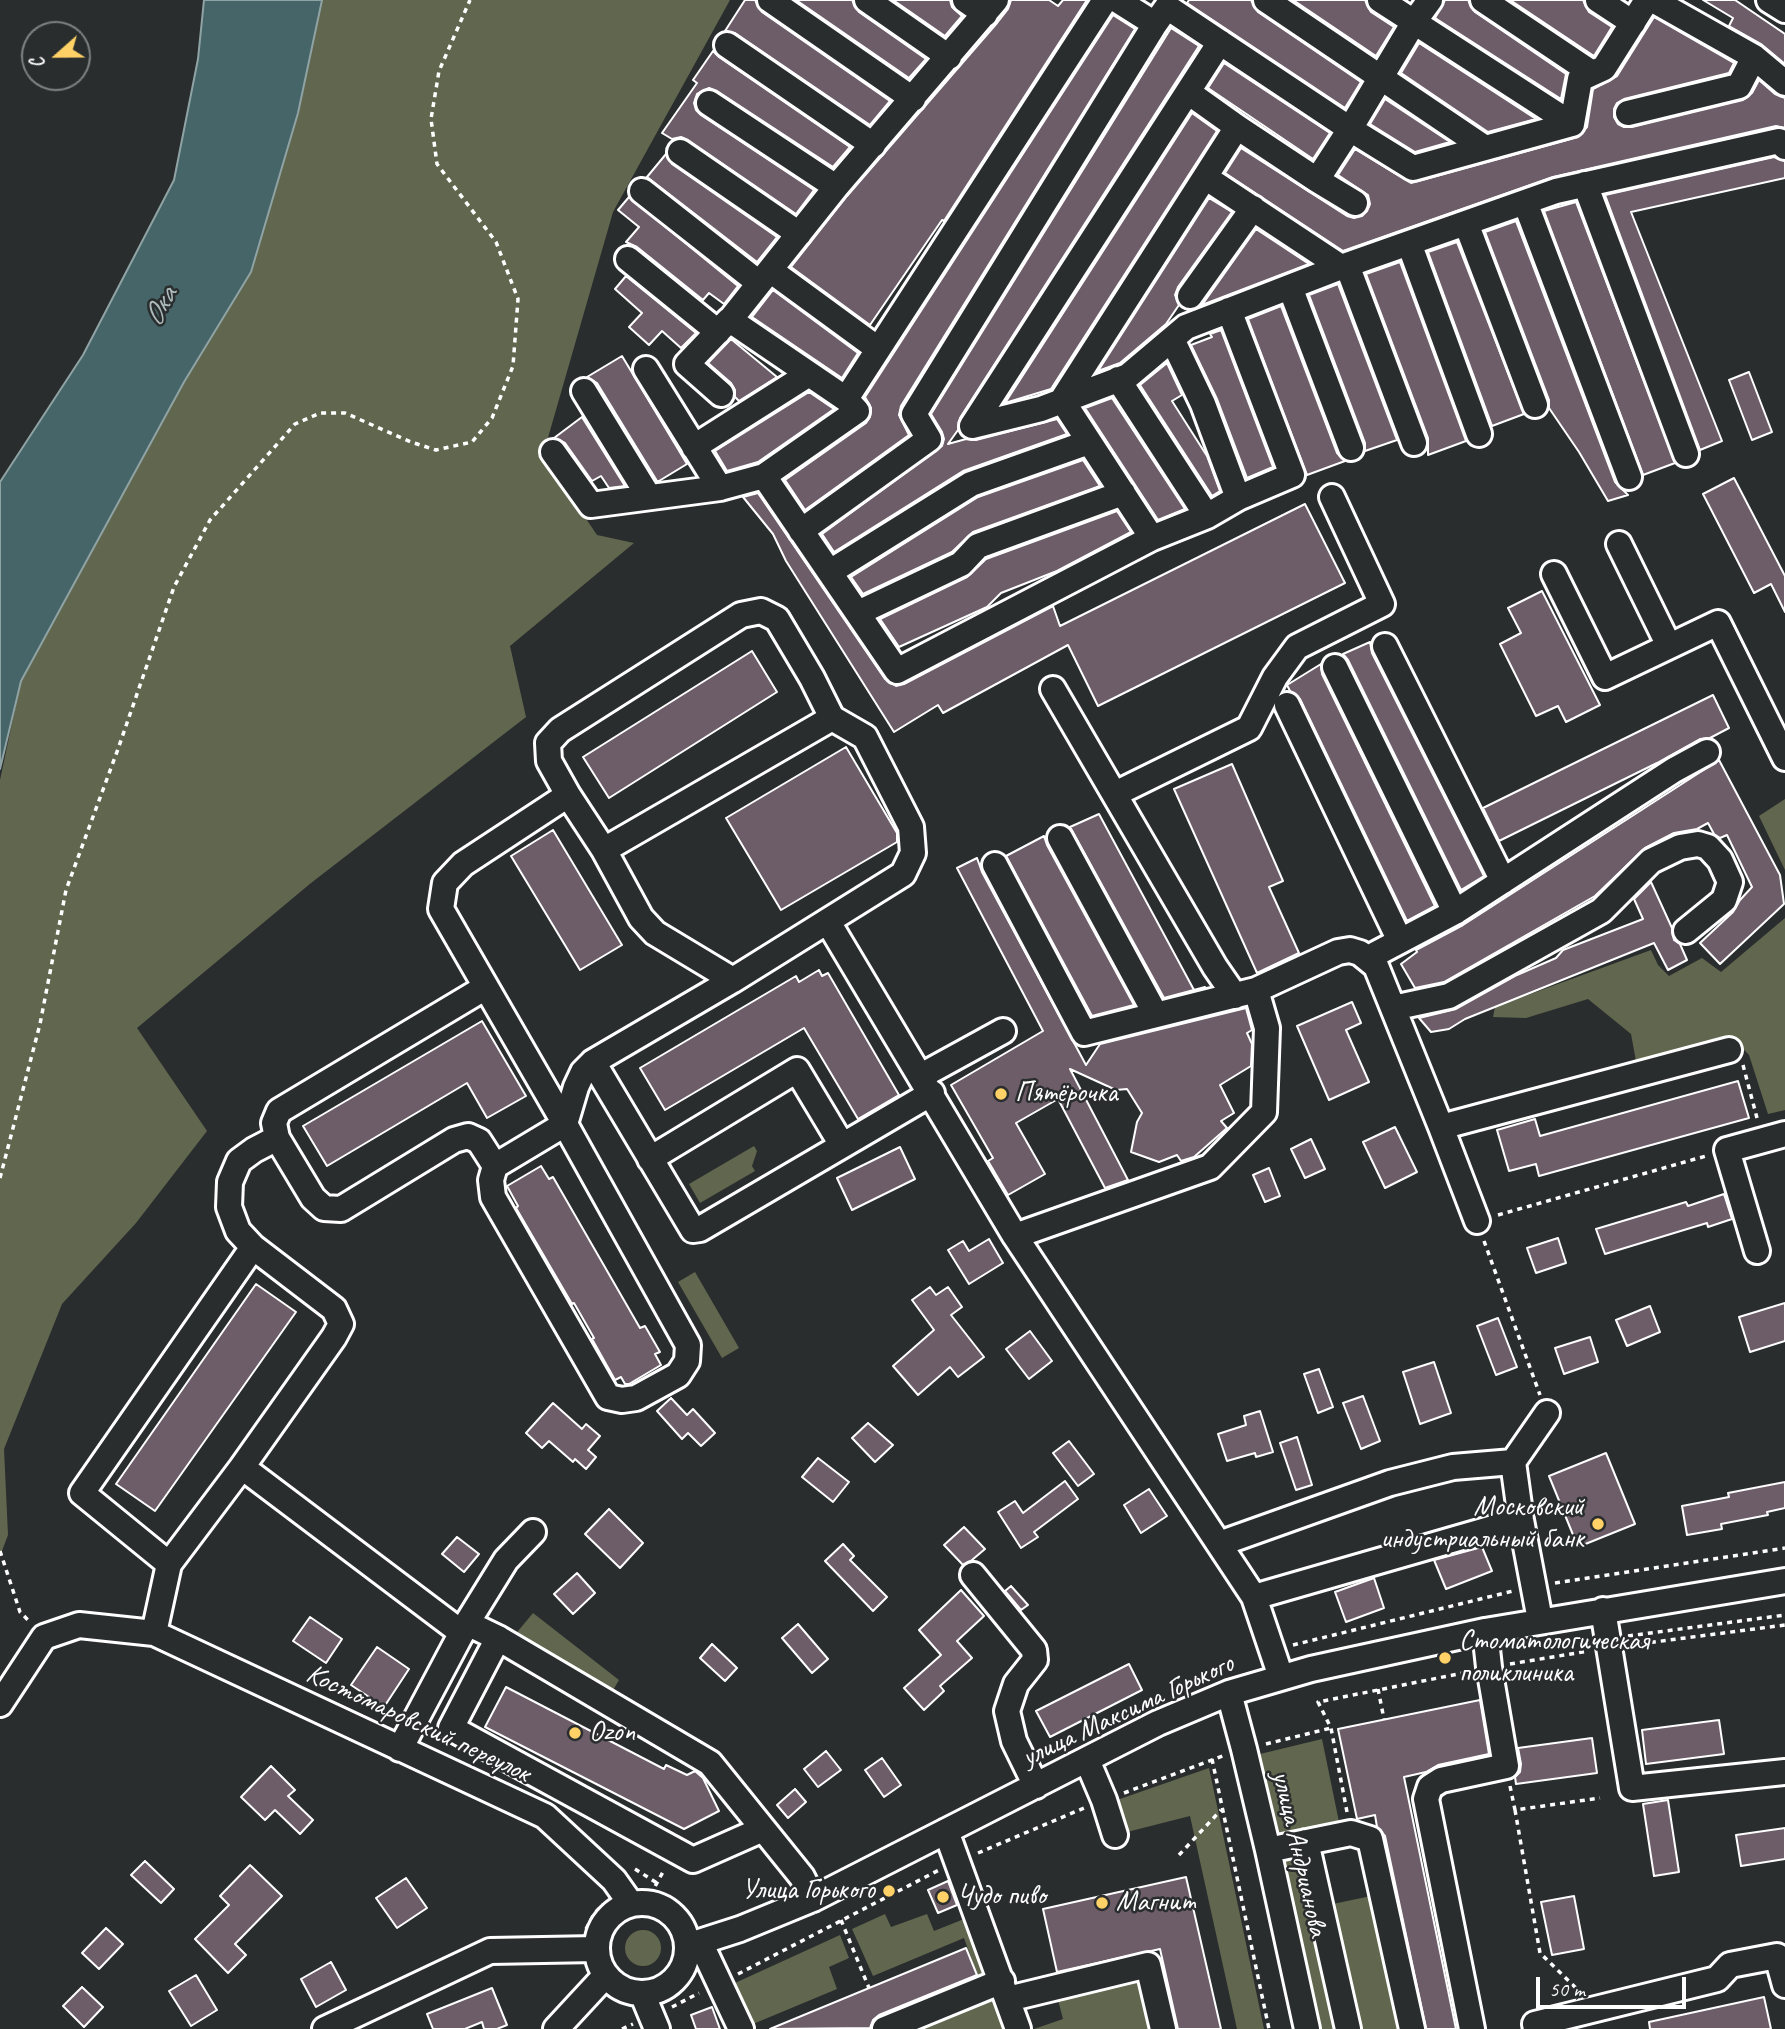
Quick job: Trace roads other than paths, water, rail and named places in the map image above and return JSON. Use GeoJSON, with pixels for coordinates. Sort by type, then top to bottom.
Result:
{"type":"FeatureCollection","features":[{"type":"Feature","properties":{"kind":"street"},"geometry":{"type":"LineString","coordinates":[[770,0],[913,99]]}},
{"type":"Feature","properties":{"kind":"street"},"geometry":{"type":"LineString","coordinates":[[867,0],[949,57]]}},
{"type":"Feature","properties":{"kind":"street"},"geometry":{"type":"LineString","coordinates":[[846,399],[1105,0]]}},
{"type":"Feature","properties":{"kind":"street"},"geometry":{"type":"LineString","coordinates":[[1116,0],[1155,24]]}},
{"type":"Feature","properties":{"kind":"street"},"geometry":{"type":"LineString","coordinates":[[1266,0],[1485,148]]}},
{"type":"Feature","properties":{"kind":"street"},"geometry":{"type":"LineString","coordinates":[[1380,0],[1572,124]]}},
{"type":"Feature","properties":{"kind":"street"},"geometry":{"type":"LineString","coordinates":[[1317,180],[1430,0]]}},
{"type":"Feature","properties":{"kind":"street"},"geometry":{"type":"LineString","coordinates":[[1483,0],[1592,73]]}},
{"type":"Feature","properties":{"kind":"street"},"geometry":{"type":"LineString","coordinates":[[1598,0],[1633,23]]}},
{"type":"Feature","properties":{"kind":"street"},"geometry":{"type":"LineString","coordinates":[[1572,124],[1580,79],[1605,68],[1647,0]]}},
{"type":"Feature","properties":{"kind":"street"},"geometry":{"type":"LineString","coordinates":[[1653,0],[1754,57],[1785,83]]}},
{"type":"Feature","properties":{"kind":"street"},"geometry":{"type":"LineString","coordinates":[[1769,0],[1785,10]]}},
{"type":"Feature","properties":{"kind":"street"},"geometry":{"type":"LineString","coordinates":[[721,394],[687,364],[724,326],[836,187],[949,57],[982,5]]}},
{"type":"Feature","properties":{"kind":"street"},"geometry":{"type":"LineString","coordinates":[[801,531],[929,439],[914,414],[1167,8],[1412,168],[1572,124]]}},
{"type":"Feature","properties":{"kind":"street"},"geometry":{"type":"LineString","coordinates":[[1220,42],[972,426],[1041,409],[1128,376],[1186,327],[1344,266],[1556,191],[1779,141],[1785,147]]}},
{"type":"Feature","properties":{"kind":"street"},"geometry":{"type":"LineString","coordinates":[[727,45],[873,145]]}},
{"type":"Feature","properties":{"kind":"street"},"geometry":{"type":"LineString","coordinates":[[1628,113],[1739,86],[1754,57]]}},
{"type":"Feature","properties":{"kind":"street"},"geometry":{"type":"LineString","coordinates":[[1188,92],[1355,204]]}},
{"type":"Feature","properties":{"kind":"street"},"geometry":{"type":"LineString","coordinates":[[709,103],[836,187]]}},
{"type":"Feature","properties":{"kind":"street"},"geometry":{"type":"LineString","coordinates":[[1062,400],[1237,127]]}},
{"type":"Feature","properties":{"kind":"street"},"geometry":{"type":"LineString","coordinates":[[680,152],[799,234]]}},
{"type":"Feature","properties":{"kind":"street"},"geometry":{"type":"LineString","coordinates":[[1205,177],[1344,266],[1414,443]]}},
{"type":"Feature","properties":{"kind":"street"},"geometry":{"type":"LineString","coordinates":[[1585,184],[1686,454]]}},
{"type":"Feature","properties":{"kind":"street"},"geometry":{"type":"LineString","coordinates":[[642,191],[764,276],[878,349]]}},
{"type":"Feature","properties":{"kind":"street"},"geometry":{"type":"LineString","coordinates":[[1525,202],[1629,477]]}},
{"type":"Feature","properties":{"kind":"street"},"geometry":{"type":"LineString","coordinates":[[1190,296],[1252,208]]}},
{"type":"Feature","properties":{"kind":"street"},"geometry":{"type":"LineString","coordinates":[[1466,223],[1535,405]]}},
{"type":"Feature","properties":{"kind":"street"},"geometry":{"type":"LineString","coordinates":[[1409,243],[1479,434]]}},
{"type":"Feature","properties":{"kind":"street"},"geometry":{"type":"LineString","coordinates":[[553,452],[591,505],[649,498],[720,488],[764,476],[857,411],[846,399],[809,374],[724,326],[628,259]]}},
{"type":"Feature","properties":{"kind":"street"},"geometry":{"type":"LineString","coordinates":[[1290,287],[1351,448]]}},
{"type":"Feature","properties":{"kind":"street"},"geometry":{"type":"LineString","coordinates":[[764,476],[898,671],[1152,538],[1207,516],[1238,498],[1292,475],[1230,310]]}},
{"type":"Feature","properties":{"kind":"street"},"geometry":{"type":"LineString","coordinates":[[1172,339],[1203,404],[1238,498]]}},
{"type":"Feature","properties":{"kind":"street"},"geometry":{"type":"LineString","coordinates":[[646,369],[720,488]]}},
{"type":"Feature","properties":{"kind":"street"},"geometry":{"type":"LineString","coordinates":[[694,447],[809,374]]}},
{"type":"Feature","properties":{"kind":"street"},"geometry":{"type":"LineString","coordinates":[[1118,379],[1207,516]]}},
{"type":"Feature","properties":{"kind":"street"},"geometry":{"type":"LineString","coordinates":[[584,391],[649,498]]}},
{"type":"Feature","properties":{"kind":"street"},"geometry":{"type":"LineString","coordinates":[[1062,400],[1152,538]]}},
{"type":"Feature","properties":{"kind":"street"},"geometry":{"type":"LineString","coordinates":[[830,572],[971,484],[1089,442]]}},
{"type":"Feature","properties":{"kind":"street"},"geometry":{"type":"LineString","coordinates":[[858,613],[961,564],[978,547],[1123,493]]}},
{"type":"Feature","properties":{"kind":"street"},"geometry":{"type":"LineString","coordinates":[[1115,794],[1249,728],[1275,677],[1297,647],[1382,604],[1332,497]]}},
{"type":"Feature","properties":{"kind":"street"},"geometry":{"type":"LineString","coordinates":[[1619,544],[1669,646]]}},
{"type":"Feature","properties":{"kind":"street"},"geometry":{"type":"LineString","coordinates":[[1554,574],[1605,677],[1718,623],[1785,758]]}},
{"type":"Feature","properties":{"kind":"street"},"geometry":{"type":"LineString","coordinates":[[568,795],[463,864],[445,883],[441,909],[565,1124],[688,1345],[687,1361],[678,1375],[636,1398],[622,1400],[608,1397],[493,1196],[491,1180],[495,1166],[565,1124],[576,1087],[583,1072],[593,1062],[733,980],[903,874],[914,853],[911,827],[865,737],[832,718],[777,619],[761,611],[741,615],[560,730],[548,743],[549,761],[604,850],[641,918],[655,933],[733,980]]}},
{"type":"Feature","properties":{"kind":"street"},"geometry":{"type":"LineString","coordinates":[[1385,646],[1503,881]]}},
{"type":"Feature","properties":{"kind":"street"},"geometry":{"type":"LineString","coordinates":[[1335,667],[1455,912]]}},
{"type":"Feature","properties":{"kind":"street"},"geometry":{"type":"LineString","coordinates":[[1015,1236],[1210,1167],[1264,1112],[1267,1028],[1245,993],[1215,967],[1054,689]]}},
{"type":"Feature","properties":{"kind":"street"},"geometry":{"type":"LineString","coordinates":[[1287,705],[1401,941]]}},
{"type":"Feature","properties":{"kind":"street"},"geometry":{"type":"LineString","coordinates":[[604,850],[832,718]]}},
{"type":"Feature","properties":{"kind":"street"},"geometry":{"type":"LineString","coordinates":[[1368,958],[1455,912],[1707,751]]}},
{"type":"Feature","properties":{"kind":"street"},"geometry":{"type":"LineString","coordinates":[[1060,838],[1156,1015]]}},
{"type":"Feature","properties":{"kind":"street"},"geometry":{"type":"LineString","coordinates":[[1393,1008],[1449,996],[1601,911],[1651,861],[1680,847],[1698,844],[1708,847],[1720,860],[1730,882],[1724,900],[1686,932]]}},
{"type":"Feature","properties":{"kind":"street"},"geometry":{"type":"LineString","coordinates":[[995,865],[1084,1033],[1245,993],[1338,952],[1350,950],[1368,958],[1376,966],[1477,1221]]}},
{"type":"Feature","properties":{"kind":"street"},"geometry":{"type":"LineString","coordinates":[[828,922],[1015,1236],[1254,1597],[1281,1677]]}},
{"type":"Feature","properties":{"kind":"street"},"geometry":{"type":"LineString","coordinates":[[486,987],[279,1111],[274,1123],[277,1138],[313,1198],[324,1208],[341,1209],[454,1140],[468,1136],[479,1141],[495,1166]]}},
{"type":"Feature","properties":{"kind":"street"},"geometry":{"type":"LineString","coordinates":[[593,1062],[693,1230],[700,1229],[842,1145],[1003,1031]]}},
{"type":"Feature","properties":{"kind":"street"},"geometry":{"type":"LineString","coordinates":[[1441,1126],[1729,1050]]}},
{"type":"Feature","properties":{"kind":"street"},"geometry":{"type":"LineString","coordinates":[[650,1158],[797,1070],[842,1145]]}},
{"type":"Feature","properties":{"kind":"street"},"geometry":{"type":"LineString","coordinates":[[154,1633],[169,1564],[242,1467],[341,1324],[334,1309],[253,1247],[238,1231],[229,1208],[230,1182],[239,1161],[277,1138]]}},
{"type":"Feature","properties":{"kind":"street"},"geometry":{"type":"LineString","coordinates":[[1757,1251],[1727,1150],[1774,1138]]}},
{"type":"Feature","properties":{"kind":"street"},"geometry":{"type":"LineString","coordinates":[[169,1564],[82,1493],[253,1247]]}},
{"type":"Feature","properties":{"kind":"street"},"geometry":{"type":"LineString","coordinates":[[1540,1620],[1513,1462],[1547,1413]]}},
{"type":"Feature","properties":{"kind":"street"},"geometry":{"type":"LineString","coordinates":[[1219,1544],[1390,1483],[1453,1467],[1513,1462]]}},
{"type":"Feature","properties":{"kind":"street"},"geometry":{"type":"LineString","coordinates":[[242,1467],[465,1628],[498,1639],[710,1763],[802,1877],[813,1899]]}},
{"type":"Feature","properties":{"kind":"street"},"geometry":{"type":"LineString","coordinates":[[1254,1597],[1521,1520]]}},
{"type":"Feature","properties":{"kind":"street"},"geometry":{"type":"LineString","coordinates":[[400,1749],[465,1628],[506,1560],[533,1532]]}},
{"type":"Feature","properties":{"kind":"street"},"geometry":{"type":"LineString","coordinates":[[974,1575],[1034,1650],[1035,1660],[1016,1684],[1007,1711],[1014,1741],[1036,1786]]}},
{"type":"Feature","properties":{"kind":"street","name":"улица Максима Горького"},"geometry":{"type":"LineString","coordinates":[[694,1944],[740,1929],[813,1899],[1158,1723],[1228,1693],[1281,1677],[1485,1631],[1785,1581]]}},
{"type":"Feature","properties":{"kind":"street"},"geometry":{"type":"LineString","coordinates":[[1603,1610],[1632,1788],[1785,1772]]}},
{"type":"Feature","properties":{"kind":"street","name":"Костомаровский переулок"},"geometry":{"type":"LineString","coordinates":[[0,1704],[44,1637],[79,1625],[154,1633],[545,1816],[614,1880],[626,1898]]}},
{"type":"Feature","properties":{"kind":"street"},"geometry":{"type":"LineString","coordinates":[[1472,2029],[1426,1799],[1430,1787],[1441,1780],[1506,1766],[1485,1631]]}},
{"type":"Feature","properties":{"kind":"street"},"geometry":{"type":"LineString","coordinates":[[498,1639],[451,1728],[693,1860],[763,1829]]}},
{"type":"Feature","properties":{"kind":"street","name":"улица Андрианова"},"geometry":{"type":"LineString","coordinates":[[1228,1693],[1268,1850],[1307,2029]]}},
{"type":"Feature","properties":{"kind":"street"},"geometry":{"type":"LineString","coordinates":[[1087,1760],[1115,1835]]}},
{"type":"Feature","properties":{"kind":"street"},"geometry":{"type":"LineString","coordinates":[[946,1832],[1018,2029]]}},
{"type":"Feature","properties":{"kind":"street"},"geometry":{"type":"LineString","coordinates":[[1268,1850],[1351,1833],[1370,1839],[1412,2029]]}},
{"type":"Feature","properties":{"kind":"street"},"geometry":{"type":"LineString","coordinates":[[1306,1842],[1348,2029]]}},
{"type":"Feature","properties":{"kind":"street"},"geometry":{"type":"LineString","coordinates":[[589,1949],[605,1921],[626,1898],[657,1905],[678,1921],[694,1944],[719,1984],[741,2029]]}},
{"type":"Feature","properties":{"kind":"street"},"geometry":{"type":"LineString","coordinates":[[589,1949],[605,1976],[624,1991],[652,1993],[666,1987],[678,1977],[694,1944]]}},
{"type":"Feature","properties":{"kind":"street"},"geometry":{"type":"LineString","coordinates":[[326,2029],[490,1951],[589,1949]]}},
{"type":"Feature","properties":{"kind":"street"},"geometry":{"type":"LineString","coordinates":[[1536,2029],[1535,2024],[1717,1979],[1730,1965],[1777,1956],[1785,1985]]}},
{"type":"Feature","properties":{"kind":"street"},"geometry":{"type":"LineString","coordinates":[[885,2029],[1005,1990],[1148,1965],[1163,2029]]}},
{"type":"Feature","properties":{"kind":"street"},"geometry":{"type":"LineString","coordinates":[[556,2029],[605,1976]]}},
{"type":"Feature","properties":{"kind":"street"},"geometry":{"type":"LineString","coordinates":[[642,1993],[654,2023]]}},
{"type":"Feature","properties":{"kind":"water","name":"Ока"},"geometry":{"type":"Polygon","coordinates":[[[204,0],[322,0],[298,113],[251,272],[184,382],[21,681],[0,769],[0,482],[83,355],[174,180],[198,59],[204,0]]]}},
{"type":"Feature","properties":{"kind":"place","name":"Пятёрочка"},"geometry":{"type":"Point","coordinates":[1001,1094]}},
{"type":"Feature","properties":{"kind":"place","name":"Московский индустриальный банк"},"geometry":{"type":"Point","coordinates":[1598,1524]}},
{"type":"Feature","properties":{"kind":"place","name":"Стоматологическая поликлиника"},"geometry":{"type":"Point","coordinates":[1445,1658]}},
{"type":"Feature","properties":{"kind":"place","name":"Ozon"},"geometry":{"type":"Point","coordinates":[575,1733]}},
{"type":"Feature","properties":{"kind":"place","name":"Улица Горького"},"geometry":{"type":"Point","coordinates":[889,1891]}},
{"type":"Feature","properties":{"kind":"place","name":"Чудо пиво"},"geometry":{"type":"Point","coordinates":[943,1897]}},
{"type":"Feature","properties":{"kind":"place","name":"Магнит"},"geometry":{"type":"Point","coordinates":[1102,1903]}}]}
